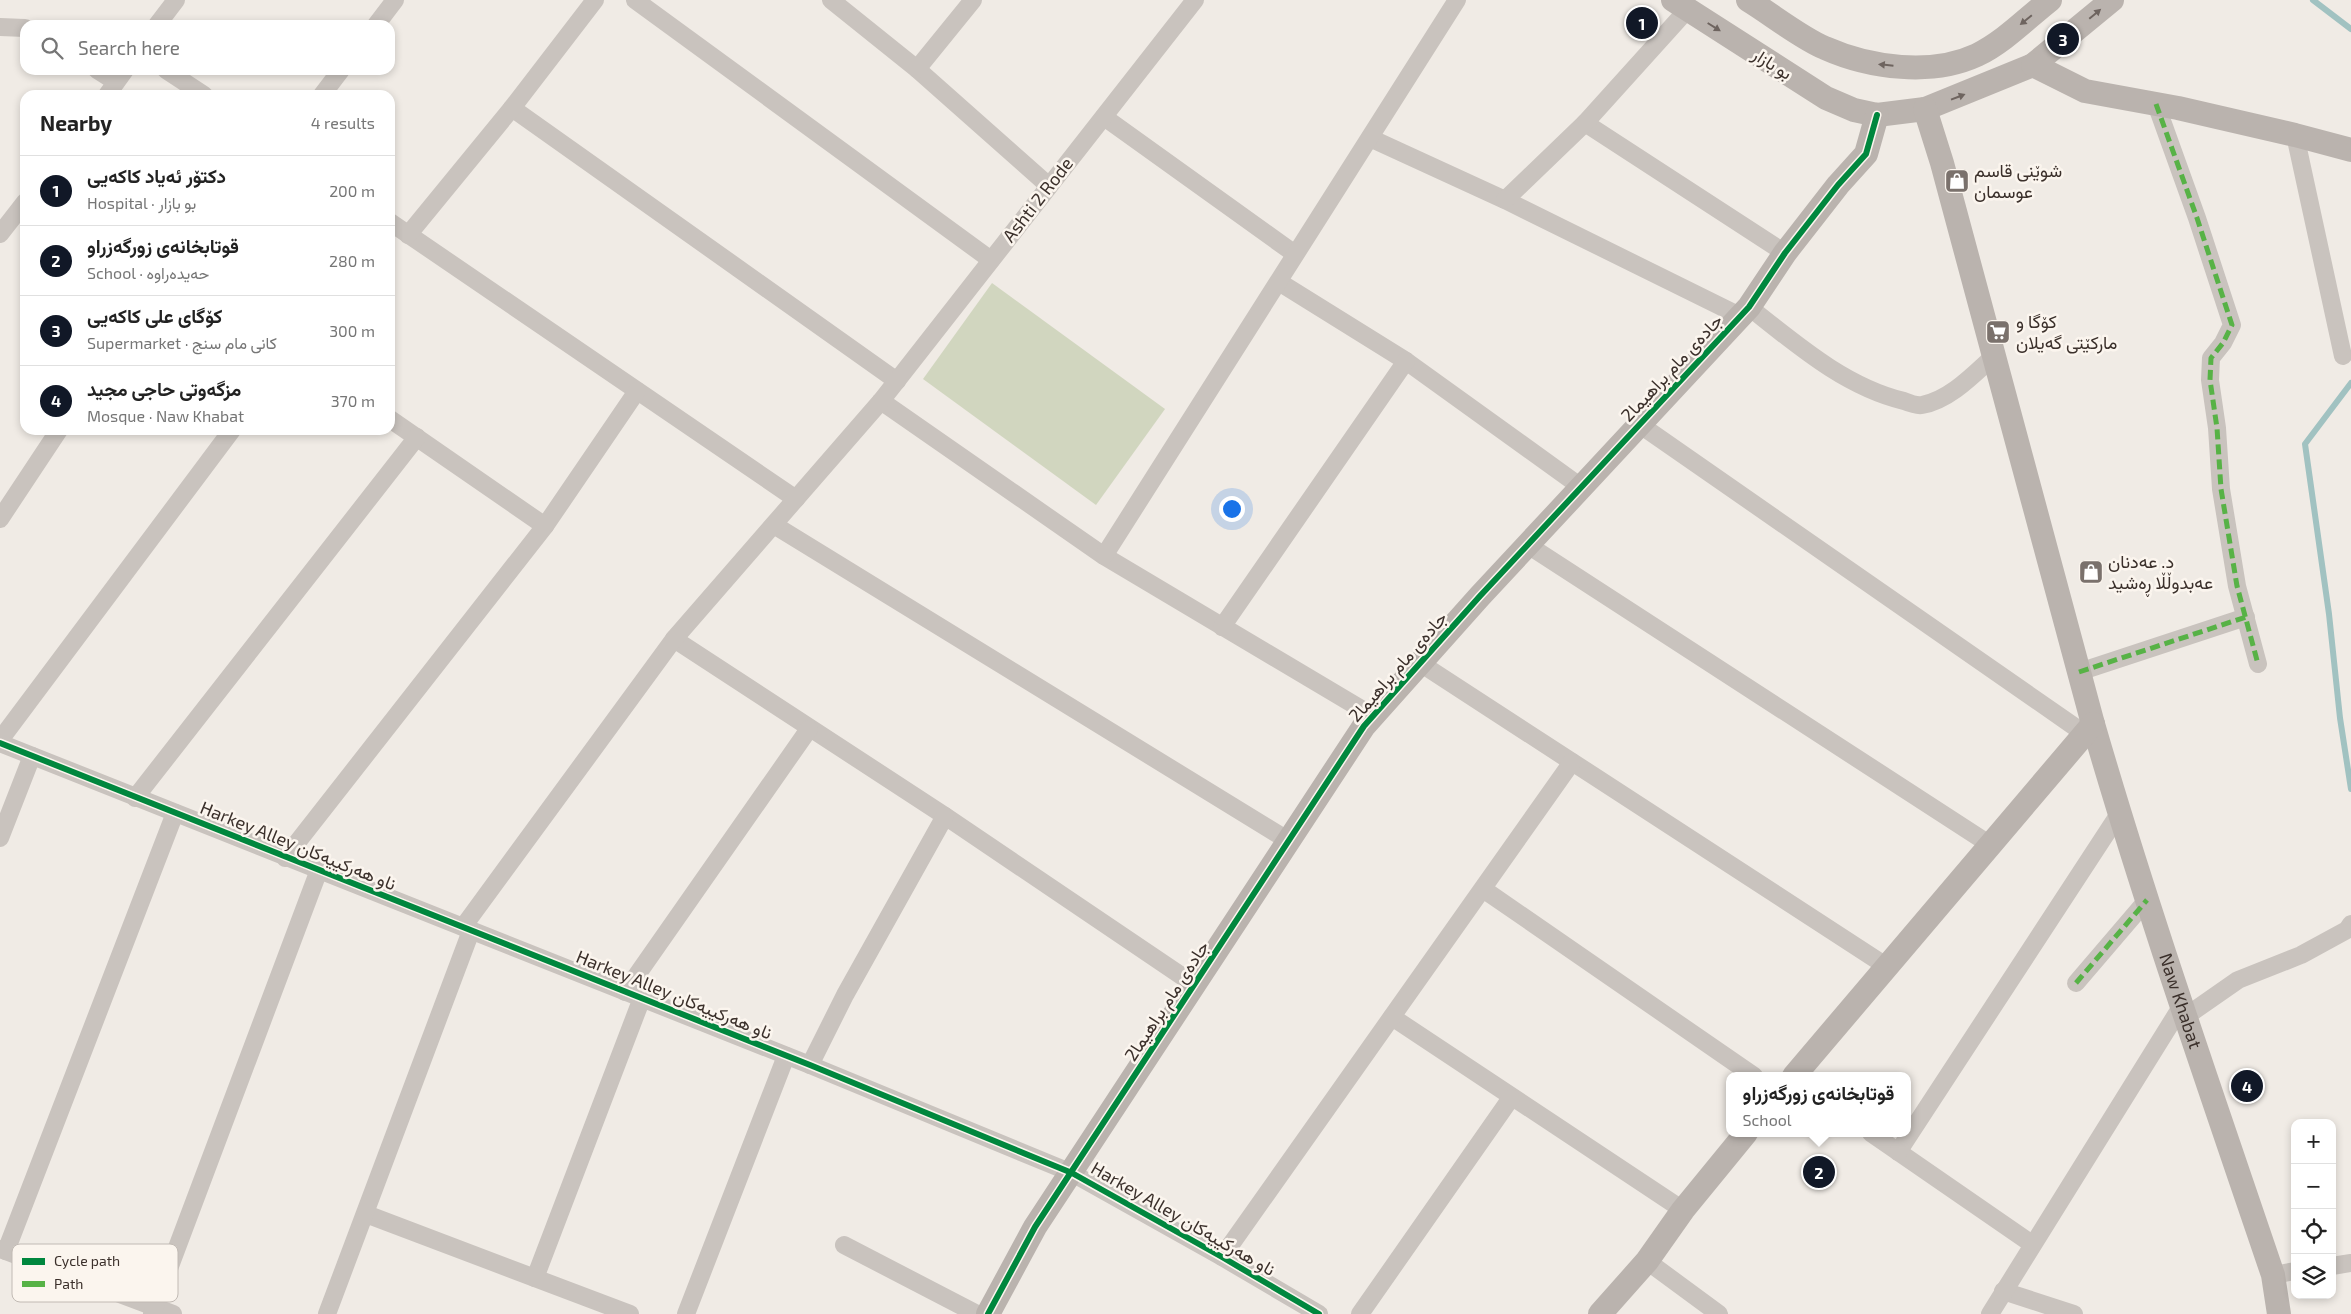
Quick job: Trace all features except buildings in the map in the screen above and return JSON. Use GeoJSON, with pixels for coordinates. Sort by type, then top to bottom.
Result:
{"type":"FeatureCollection","features":[{"type":"Feature","properties":{"kind":"street"},"geometry":{"type":"LineString","coordinates":[[161,20],[176,0]]}},
{"type":"Feature","properties":{"kind":"street"},"geometry":{"type":"LineString","coordinates":[[380,20],[395,0]]}},
{"type":"Feature","properties":{"kind":"street"},"geometry":{"type":"LineString","coordinates":[[408,235],[512,108],[595,0]]}},
{"type":"Feature","properties":{"kind":"street"},"geometry":{"type":"LineString","coordinates":[[635,0],[991,260]]}},
{"type":"Feature","properties":{"kind":"street"},"geometry":{"type":"LineString","coordinates":[[831,0],[917,69],[1049,186]]}},
{"type":"Feature","properties":{"kind":"street"},"geometry":{"type":"LineString","coordinates":[[917,69],[973,0]]}},
{"type":"Feature","properties":{"kind":"street","name":"Ashti 2 Rode"},"geometry":{"type":"LineString","coordinates":[[328,1314],[366,1214],[467,929],[674,639],[881,401],[1195,0]]}},
{"type":"Feature","properties":{"kind":"street"},"geometry":{"type":"LineString","coordinates":[[1104,556],[1457,0]]}},
{"type":"Feature","properties":{"kind":"street"},"geometry":{"type":"LineString","coordinates":[[1748,0],[1825,48],[1882,66],[1934,68],[1977,55],[2001,40],[2050,0]]}},
{"type":"Feature","properties":{"kind":"street"},"geometry":{"type":"LineString","coordinates":[[1877,115],[1925,109],[2033,65],[2112,0]]}},
{"type":"Feature","properties":{"kind":"street"},"geometry":{"type":"LineString","coordinates":[[1505,200],[1585,123],[1680,5]]}},
{"type":"Feature","properties":{"kind":"street","name":"بو بازار"},"geometry":{"type":"LineString","coordinates":[[1680,5],[1826,98],[1854,110],[1877,115]]}},
{"type":"Feature","properties":{"kind":"street"},"geometry":{"type":"LineString","coordinates":[[0,26],[20,28]]}},
{"type":"Feature","properties":{"kind":"street"},"geometry":{"type":"LineString","coordinates":[[2033,65],[2085,91],[2156,104],[2295,135],[2351,150]]}},
{"type":"Feature","properties":{"kind":"street"},"geometry":{"type":"LineString","coordinates":[[105,75],[116,82]]}},
{"type":"Feature","properties":{"kind":"street"},"geometry":{"type":"LineString","coordinates":[[174,75],[196,90]]}},
{"type":"Feature","properties":{"kind":"street"},"geometry":{"type":"LineString","coordinates":[[326,90],[337,75]]}},
{"type":"Feature","properties":{"kind":"street"},"geometry":{"type":"LineString","coordinates":[[2156,104],[2197,218],[2232,325],[2224,343],[2211,358],[2210,380],[2226,518],[2237,586],[2258,664]]}},
{"type":"Feature","properties":{"kind":"street"},"geometry":{"type":"LineString","coordinates":[[512,108],[897,381]]}},
{"type":"Feature","properties":{"kind":"street","name":"Naw Khabat"},"geometry":{"type":"LineString","coordinates":[[1925,109],[2079,672],[2089,729],[2119,814],[2183,1012],[2284,1273],[2279,1314]]}},
{"type":"Feature","properties":{"kind":"street","name":"جادەی مام براهیما2"},"geometry":{"type":"LineString","coordinates":[[988,1314],[1035,1227],[1364,726],[1581,487],[1745,312],[1785,253],[1838,185],[1866,154],[1877,115]]}},
{"type":"Feature","properties":{"kind":"street"},"geometry":{"type":"LineString","coordinates":[[1104,117],[1295,254]]}},
{"type":"Feature","properties":{"kind":"street"},"geometry":{"type":"LineString","coordinates":[[1585,123],[1785,253]]}},
{"type":"Feature","properties":{"kind":"street"},"geometry":{"type":"LineString","coordinates":[[2295,135],[2343,356]]}},
{"type":"Feature","properties":{"kind":"street"},"geometry":{"type":"LineString","coordinates":[[1370,138],[1745,312],[1811,356],[1880,395],[1921,405],[1936,400],[1958,387],[1994,356]]}},
{"type":"Feature","properties":{"kind":"street"},"geometry":{"type":"LineString","coordinates":[[0,234],[20,208]]}},
{"type":"Feature","properties":{"kind":"street"},"geometry":{"type":"LineString","coordinates":[[395,226],[796,499]]}},
{"type":"Feature","properties":{"kind":"street"},"geometry":{"type":"LineString","coordinates":[[1278,282],[1406,361],[1581,487]]}},
{"type":"Feature","properties":{"kind":"street"},"geometry":{"type":"LineString","coordinates":[[1222,628],[1406,361]]}},
{"type":"Feature","properties":{"kind":"street"},"geometry":{"type":"LineString","coordinates":[[285,858],[545,526],[638,391]]}},
{"type":"Feature","properties":{"kind":"street"},"geometry":{"type":"LineString","coordinates":[[881,401],[1104,556],[1222,628],[1373,716]]}},
{"type":"Feature","properties":{"kind":"street"},"geometry":{"type":"LineString","coordinates":[[395,422],[545,526]]}},
{"type":"Feature","properties":{"kind":"street"},"geometry":{"type":"LineString","coordinates":[[1639,424],[2089,729],[1989,844],[1797,1072]]}},
{"type":"Feature","properties":{"kind":"street"},"geometry":{"type":"LineString","coordinates":[[0,519],[56,435]]}},
{"type":"Feature","properties":{"kind":"street"},"geometry":{"type":"LineString","coordinates":[[0,742],[228,435]]}},
{"type":"Feature","properties":{"kind":"street"},"geometry":{"type":"LineString","coordinates":[[136,798],[417,437]]}},
{"type":"Feature","properties":{"kind":"street"},"geometry":{"type":"LineString","coordinates":[[774,525],[1289,841]]}},
{"type":"Feature","properties":{"kind":"street"},"geometry":{"type":"LineString","coordinates":[[1528,545],[1989,844]]}},
{"type":"Feature","properties":{"kind":"street"},"geometry":{"type":"LineString","coordinates":[[2079,672],[2246,617]]}},
{"type":"Feature","properties":{"kind":"street"},"geometry":{"type":"LineString","coordinates":[[674,639],[809,729],[945,816],[1195,985]]}},
{"type":"Feature","properties":{"kind":"street"},"geometry":{"type":"LineString","coordinates":[[1420,663],[1886,966]]}},
{"type":"Feature","properties":{"kind":"street"},"geometry":{"type":"LineString","coordinates":[[625,992],[809,729]]}},
{"type":"Feature","properties":{"kind":"street","name":"Harkey Alley ناو هەركييەكان"},"geometry":{"type":"LineString","coordinates":[[0,742],[285,858],[810,1065],[1072,1173],[1222,1257],[1312,1312]]}},
{"type":"Feature","properties":{"kind":"street"},"geometry":{"type":"LineString","coordinates":[[0,838],[32,756]]}},
{"type":"Feature","properties":{"kind":"street"},"geometry":{"type":"LineString","coordinates":[[1222,1257],[1572,762]]}},
{"type":"Feature","properties":{"kind":"street"},"geometry":{"type":"LineString","coordinates":[[3,1250],[176,813]]}},
{"type":"Feature","properties":{"kind":"street"},"geometry":{"type":"LineString","coordinates":[[1911,1132],[2119,814]]}},
{"type":"Feature","properties":{"kind":"street"},"geometry":{"type":"LineString","coordinates":[[810,1065],[845,995],[945,816]]}},
{"type":"Feature","properties":{"kind":"street"},"geometry":{"type":"LineString","coordinates":[[178,1244],[319,870]]}},
{"type":"Feature","properties":{"kind":"street"},"geometry":{"type":"LineString","coordinates":[[1483,888],[1748,1072]]}},
{"type":"Feature","properties":{"kind":"street"},"geometry":{"type":"LineString","coordinates":[[2076,983],[2147,900]]}},
{"type":"Feature","properties":{"kind":"street"},"geometry":{"type":"LineString","coordinates":[[1990,1314],[2032,1244],[2183,1012],[2238,980],[2301,955],[2347,930],[2351,924]]}},
{"type":"Feature","properties":{"kind":"street"},"geometry":{"type":"LineString","coordinates":[[535,1278],[642,998]]}},
{"type":"Feature","properties":{"kind":"street"},"geometry":{"type":"LineString","coordinates":[[1392,1017],[1683,1210]]}},
{"type":"Feature","properties":{"kind":"street"},"geometry":{"type":"LineString","coordinates":[[686,1314],[786,1056]]}},
{"type":"Feature","properties":{"kind":"street"},"geometry":{"type":"LineString","coordinates":[[1360,1314],[1512,1098]]}},
{"type":"Feature","properties":{"kind":"street"},"geometry":{"type":"LineString","coordinates":[[1600,1314],[1647,1261],[1683,1210],[1743,1137]]}},
{"type":"Feature","properties":{"kind":"street"},"geometry":{"type":"LineString","coordinates":[[1877,1137],[2032,1244]]}},
{"type":"Feature","properties":{"kind":"street"},"geometry":{"type":"LineString","coordinates":[[1898,1152],[1908,1137]]}},
{"type":"Feature","properties":{"kind":"street"},"geometry":{"type":"LineString","coordinates":[[366,1214],[630,1314]]}},
{"type":"Feature","properties":{"kind":"street"},"geometry":{"type":"LineString","coordinates":[[844,1245],[976,1314]]}},
{"type":"Feature","properties":{"kind":"street"},"geometry":{"type":"LineString","coordinates":[[1647,1261],[1719,1314]]}},
{"type":"Feature","properties":{"kind":"street"},"geometry":{"type":"LineString","coordinates":[[2336,1265],[2351,1263]]}},
{"type":"Feature","properties":{"kind":"street"},"geometry":{"type":"LineString","coordinates":[[2003,1291],[2074,1314]]}},
{"type":"Feature","properties":{"kind":"street"},"geometry":{"type":"LineString","coordinates":[[133,1302],[153,1310],[173,1314]]}},
{"type":"Feature","properties":{"kind":"green space"},"geometry":{"type":"Polygon","coordinates":[[[992,283],[1165,409],[1096,505],[923,379],[992,283]]]}},
{"type":"Feature","properties":{"kind":"waterway"},"geometry":{"type":"LineString","coordinates":[[2313,0],[2351,29]]}},
{"type":"Feature","properties":{"kind":"waterway"},"geometry":{"type":"LineString","coordinates":[[2351,383],[2305,444],[2329,614],[2340,718],[2351,789]]}},
{"type":"Feature","properties":{"kind":"marked path"},"geometry":{"type":"LineString","coordinates":[[2156,104],[2197,218],[2232,325],[2223,343],[2211,358],[2210,380],[2217,428],[2221,489],[2237,586],[2258,664]]}},
{"type":"Feature","properties":{"kind":"marked path"},"geometry":{"type":"LineString","coordinates":[[2079,672],[2246,617]]}},
{"type":"Feature","properties":{"kind":"marked path"},"geometry":{"type":"LineString","coordinates":[[2076,983],[2147,900]]}},
{"type":"Feature","properties":{"kind":"cycle path"},"geometry":{"type":"LineString","coordinates":[[988,1314],[1035,1227],[1364,726],[1480,596],[1749,307],[1785,253],[1838,185],[1866,154],[1877,115]]}},
{"type":"Feature","properties":{"kind":"cycle path"},"geometry":{"type":"LineString","coordinates":[[0,743],[810,1065],[1072,1173],[1319,1314]]}},
{"type":"Feature","properties":{"kind":"place","name":"دکتۆر ئەیاد کاکەیی"},"geometry":{"type":"Point","coordinates":[1642,23]}},
{"type":"Feature","properties":{"kind":"place","name":"کۆگای علی کاکەیی"},"geometry":{"type":"Point","coordinates":[2063,39]}},
{"type":"Feature","properties":{"kind":"place","name":"شوێنی قاسم عوسمان"},"geometry":{"type":"Point","coordinates":[1957,181]}},
{"type":"Feature","properties":{"kind":"place","name":"کۆگا و مارکێتی گەیلان"},"geometry":{"type":"Point","coordinates":[1998,332]}},
{"type":"Feature","properties":{"kind":"place","name":"د. عەدنان عەبدوڵڵا ڕەشید"},"geometry":{"type":"Point","coordinates":[2091,572]}},
{"type":"Feature","properties":{"kind":"place","name":"مزگەوتى حاجى مجيد"},"geometry":{"type":"Point","coordinates":[2247,1086]}},
{"type":"Feature","properties":{"kind":"place","name":"قوتابخانەی زورگەزراو"},"geometry":{"type":"Point","coordinates":[1819,1172]}}]}
